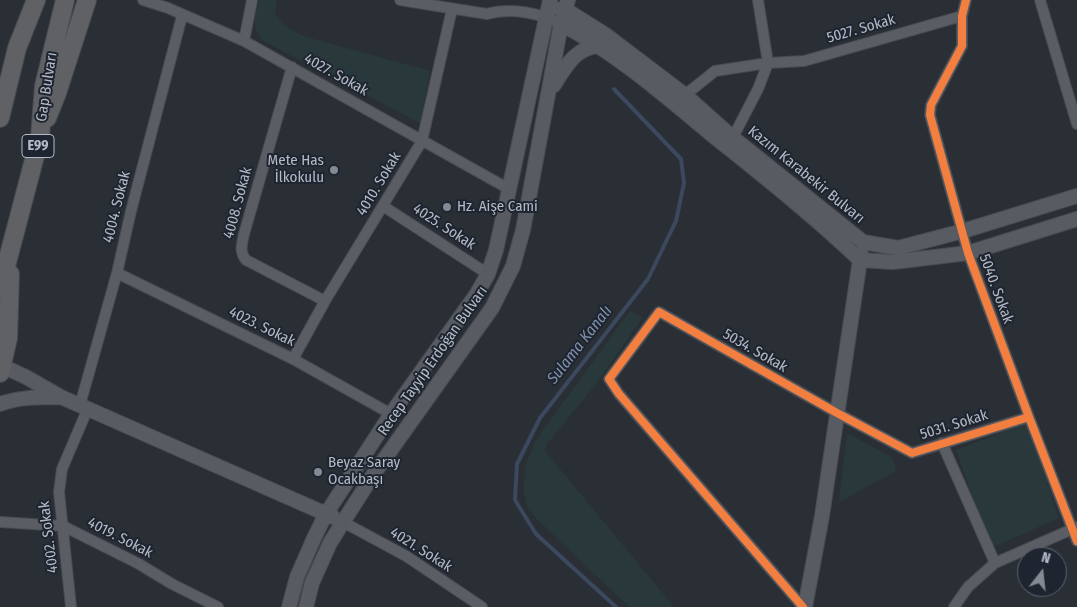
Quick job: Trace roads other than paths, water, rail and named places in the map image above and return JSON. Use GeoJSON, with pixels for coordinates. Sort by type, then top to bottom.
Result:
{"type":"FeatureCollection","features":[{"type":"Feature","properties":{"kind":"highway"},"geometry":{"type":"LineString","coordinates":[[0,118],[17,48],[22,0]]}},
{"type":"Feature","properties":{"kind":"highway"},"geometry":{"type":"LineString","coordinates":[[17,48],[36,0]]}},
{"type":"Feature","properties":{"kind":"highway","name":"Gap Bulvarı"},"geometry":{"type":"LineString","coordinates":[[0,289],[40,137],[44,86],[66,0]]}},
{"type":"Feature","properties":{"kind":"highway"},"geometry":{"type":"LineString","coordinates":[[40,137],[57,93],[87,0]]}},
{"type":"Feature","properties":{"kind":"highway"},"geometry":{"type":"LineString","coordinates":[[1,368],[8,338],[10,251]]}},
{"type":"Feature","properties":{"kind":"main road","name":"Kazım Karabekir Bulvarı"},"geometry":{"type":"LineString","coordinates":[[549,7],[565,11],[606,35],[685,95],[730,142],[826,227],[860,260]]}},
{"type":"Feature","properties":{"kind":"main road","name":"Recep Tayyip Erdoğan Bulvarı"},"geometry":{"type":"LineString","coordinates":[[289,607],[297,577],[326,514],[392,414],[476,296],[488,274],[496,250],[549,7]]}},
{"type":"Feature","properties":{"kind":"main road","name":"Kazım Karabekir Bulvarı"},"geometry":{"type":"LineString","coordinates":[[565,11],[599,46],[863,242],[898,248],[963,231],[1077,196]]}},
{"type":"Feature","properties":{"kind":"main road","name":"Recep Tayyip Erdoğan Bulvarı"},"geometry":{"type":"LineString","coordinates":[[306,607],[312,583],[330,543],[373,476],[492,308],[513,266],[523,230],[565,11]]}},
{"type":"Feature","properties":{"kind":"main road"},"geometry":{"type":"LineString","coordinates":[[549,92],[576,54],[591,46],[599,46]]}},
{"type":"Feature","properties":{"kind":"main road"},"geometry":{"type":"LineString","coordinates":[[860,260],[893,262],[968,253],[1077,219]]}},
{"type":"Feature","properties":{"kind":"main road"},"geometry":{"type":"LineString","coordinates":[[804,607],[822,516],[863,242]]}},
{"type":"Feature","properties":{"kind":"main road"},"geometry":{"type":"LineString","coordinates":[[1,368],[26,377],[61,397],[343,522]]}},
{"type":"Feature","properties":{"kind":"main road"},"geometry":{"type":"LineString","coordinates":[[0,404],[30,397],[61,397]]}},
{"type":"Feature","properties":{"kind":"street","name":"4027. Sokak"},"geometry":{"type":"LineString","coordinates":[[143,0],[168,8],[182,16],[244,40],[509,189]]}},
{"type":"Feature","properties":{"kind":"street"},"geometry":{"type":"LineString","coordinates":[[244,40],[252,0]]}},
{"type":"Feature","properties":{"kind":"street"},"geometry":{"type":"LineString","coordinates":[[400,0],[487,14],[500,5],[549,7]]}},
{"type":"Feature","properties":{"kind":"street"},"geometry":{"type":"LineString","coordinates":[[730,142],[758,89],[768,63],[758,0]]}},
{"type":"Feature","properties":{"kind":"street"},"geometry":{"type":"LineString","coordinates":[[962,16],[966,0]]}},
{"type":"Feature","properties":{"kind":"street"},"geometry":{"type":"LineString","coordinates":[[1040,0],[1077,124]]}},
{"type":"Feature","properties":{"kind":"street","name":"4010. Sokak"},"geometry":{"type":"LineString","coordinates":[[293,359],[325,301],[422,141],[452,9]]}},
{"type":"Feature","properties":{"kind":"street","name":"4004. Sokak"},"geometry":{"type":"LineString","coordinates":[[84,407],[131,210],[182,16]]}},
{"type":"Feature","properties":{"kind":"street","name":"5027. Sokak"},"geometry":{"type":"LineString","coordinates":[[685,95],[715,71],[768,63],[804,61],[962,16]]}},
{"type":"Feature","properties":{"kind":"street","name":"5040. Sokak"},"geometry":{"type":"LineString","coordinates":[[962,16],[962,46],[931,105],[930,116],[968,253],[1029,417],[1075,528],[1077,541]]}},
{"type":"Feature","properties":{"kind":"street","name":"4008. Sokak"},"geometry":{"type":"LineString","coordinates":[[292,67],[244,234],[241,246],[242,255],[246,260],[325,301]]}},
{"type":"Feature","properties":{"kind":"street","name":"4025. Sokak"},"geometry":{"type":"LineString","coordinates":[[384,206],[488,274]]}},
{"type":"Feature","properties":{"kind":"street","name":"4023. Sokak"},"geometry":{"type":"LineString","coordinates":[[117,273],[293,359],[392,414]]}},
{"type":"Feature","properties":{"kind":"street","name":"5034. Sokak"},"geometry":{"type":"LineString","coordinates":[[804,607],[626,402],[609,379],[659,312],[837,414]]}},
{"type":"Feature","properties":{"kind":"street","name":"4002. Sokak"},"geometry":{"type":"LineString","coordinates":[[71,607],[58,492],[62,469],[84,407]]}},
{"type":"Feature","properties":{"kind":"street","name":"5031. Sokak"},"geometry":{"type":"LineString","coordinates":[[837,414],[912,453],[1029,417]]}},
{"type":"Feature","properties":{"kind":"street"},"geometry":{"type":"LineString","coordinates":[[942,443],[995,563]]}},
{"type":"Feature","properties":{"kind":"street","name":"4019. Sokak"},"geometry":{"type":"LineString","coordinates":[[0,522],[63,526],[139,564],[172,584],[218,607]]}},
{"type":"Feature","properties":{"kind":"street","name":"4021. Sokak"},"geometry":{"type":"LineString","coordinates":[[343,522],[406,556],[482,607]]}},
{"type":"Feature","properties":{"kind":"street"},"geometry":{"type":"LineString","coordinates":[[954,607],[968,587],[995,563],[1075,528]]}},
{"type":"Feature","properties":{"kind":"waterway","name":"Sulama Kanalı"},"geometry":{"type":"LineString","coordinates":[[614,89],[681,159],[684,183],[676,221],[648,279],[540,418],[517,464],[515,500],[536,534],[616,607]]}},
{"type":"Feature","properties":{"kind":"place","name":"Mete Has İlkokulu"},"geometry":{"type":"Point","coordinates":[334,170]}},
{"type":"Feature","properties":{"kind":"place","name":"Hz. Aişe Cami"},"geometry":{"type":"Point","coordinates":[447,207]}},
{"type":"Feature","properties":{"kind":"place","name":"Beyaz Saray Ocakbaşı"},"geometry":{"type":"Point","coordinates":[318,472]}}]}
